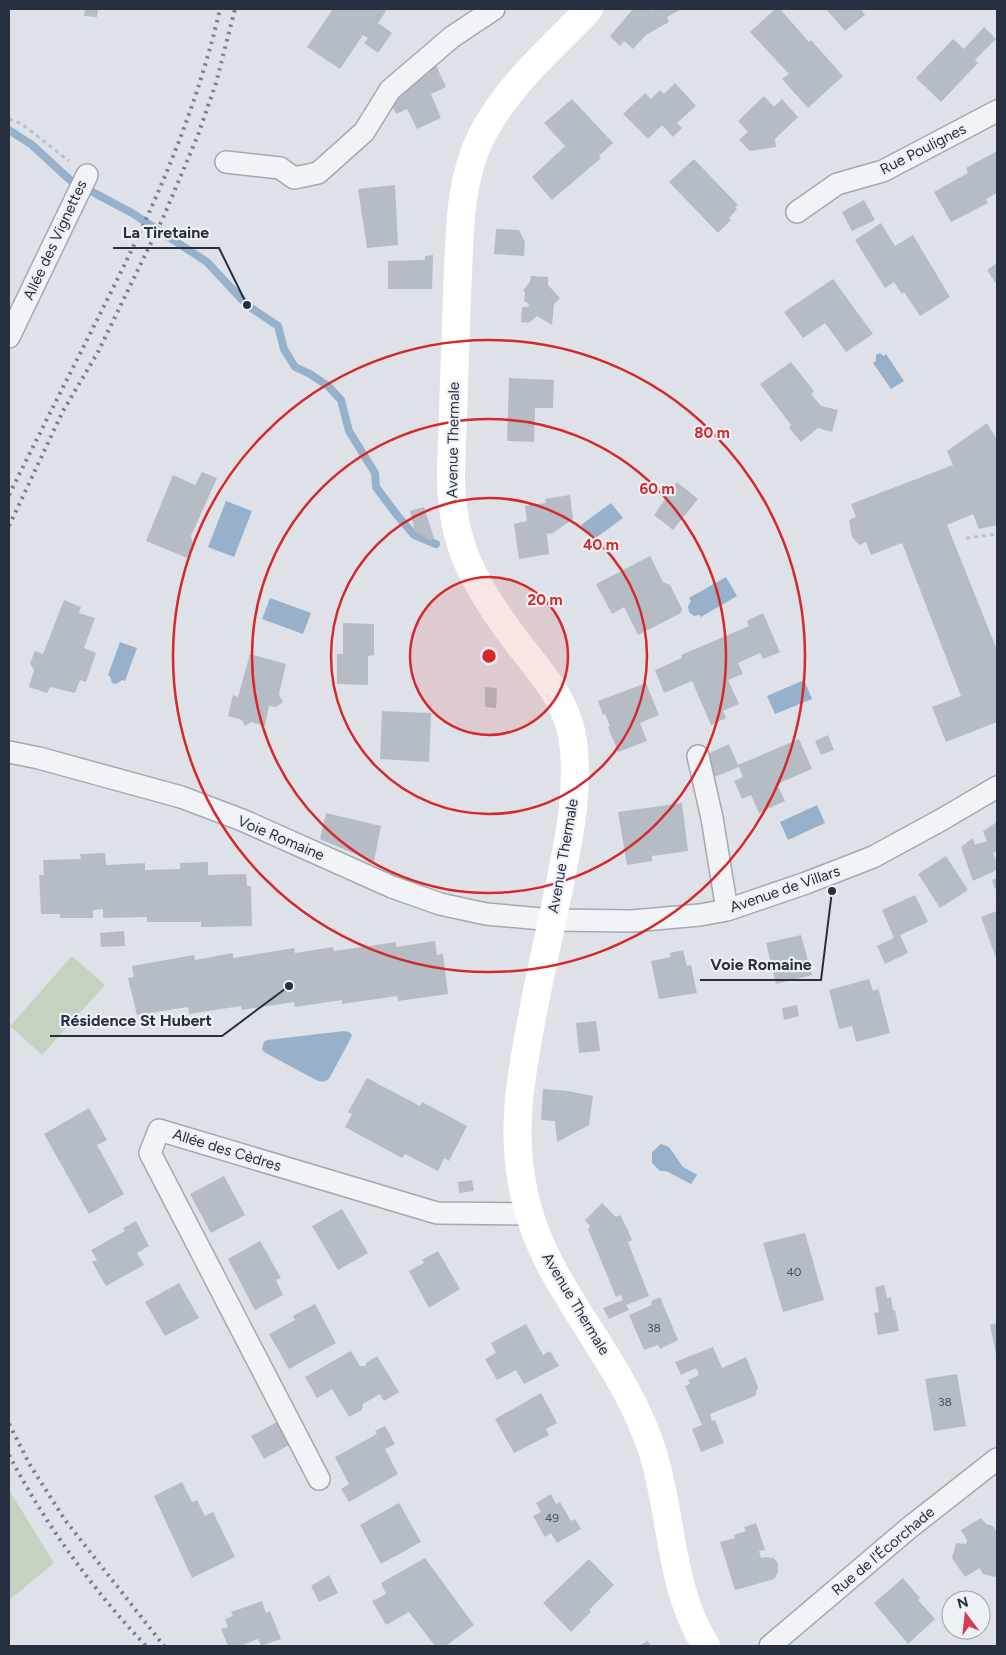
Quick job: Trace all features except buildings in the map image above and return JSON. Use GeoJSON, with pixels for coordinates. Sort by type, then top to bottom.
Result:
{"type":"FeatureCollection","features":[{"type":"Feature","properties":{"kind":"main road","name":"Avenue Thermale"},"geometry":{"type":"LineString","coordinates":[[589,9],[526,73],[503,102],[475,151],[462,206],[450,492],[453,517],[459,540],[475,579],[511,634],[551,685],[562,703],[572,738],[575,783],[572,816],[553,920],[534,1003],[520,1086],[517,1143],[521,1176],[530,1214],[550,1264],[608,1357],[639,1417],[653,1454],[674,1561],[683,1596],[706,1646]]}},
{"type":"Feature","properties":{"kind":"street"},"geometry":{"type":"LineString","coordinates":[[226,162],[280,168],[294,178],[318,173],[364,132],[390,90],[452,38],[494,9]]}},
{"type":"Feature","properties":{"kind":"street","name":"Rue Poulignes"},"geometry":{"type":"LineString","coordinates":[[797,212],[836,184],[883,171],[997,111]]}},
{"type":"Feature","properties":{"kind":"street","name":"Allée des Vignettes"},"geometry":{"type":"LineString","coordinates":[[9,337],[87,175]]}},
{"type":"Feature","properties":{"kind":"street","name":"Voie Romaine"},"geometry":{"type":"LineString","coordinates":[[9,752],[39,758],[181,797],[251,824],[392,887],[440,904],[486,914],[553,920]]}},
{"type":"Feature","properties":{"kind":"street"},"geometry":{"type":"LineString","coordinates":[[698,756],[712,818],[727,910]]}},
{"type":"Feature","properties":{"kind":"street","name":"Avenue de Villars"},"geometry":{"type":"LineString","coordinates":[[553,920],[632,921],[700,916],[727,910],[874,857],[997,787]]}},
{"type":"Feature","properties":{"kind":"street","name":"Allée des Cèdres"},"geometry":{"type":"LineString","coordinates":[[319,1479],[150,1153],[160,1130],[437,1213],[530,1214]]}},
{"type":"Feature","properties":{"kind":"street","name":"Rue de l'Écorchade"},"geometry":{"type":"LineString","coordinates":[[770,1646],[909,1528],[997,1459]]}},
{"type":"Feature","properties":{"kind":"path","name":"Allée des Vignettes"},"geometry":{"type":"LineString","coordinates":[[9,119],[22,124],[87,175]]}},
{"type":"Feature","properties":{"kind":"path"},"geometry":{"type":"LineString","coordinates":[[966,538],[997,534]]}},
{"type":"Feature","properties":{"kind":"green space"},"geometry":{"type":"Polygon","coordinates":[[[72,956],[105,985],[42,1055],[10,1026],[72,956]]]}},
{"type":"Feature","properties":{"kind":"green space"},"geometry":{"type":"Polygon","coordinates":[[[9,1490],[54,1563],[9,1600],[9,1490]]]}},
{"type":"Feature","properties":{"kind":"water"},"geometry":{"type":"Polygon","coordinates":[[[880,353],[884,356],[886,354],[904,381],[891,389],[873,363],[876,361],[876,355],[880,353]]]}},
{"type":"Feature","properties":{"kind":"water"},"geometry":{"type":"Polygon","coordinates":[[[226,501],[252,511],[234,557],[208,547],[226,501]]]}},
{"type":"Feature","properties":{"kind":"water"},"geometry":{"type":"Polygon","coordinates":[[[611,503],[623,518],[593,540],[581,525],[611,503]]]}},
{"type":"Feature","properties":{"kind":"water"},"geometry":{"type":"Polygon","coordinates":[[[726,577],[737,596],[701,617],[699,615],[694,616],[689,612],[688,606],[691,601],[689,598],[726,577]]]}},
{"type":"Feature","properties":{"kind":"water"},"geometry":{"type":"Polygon","coordinates":[[[270,598],[311,613],[303,634],[262,619],[270,598]]]}},
{"type":"Feature","properties":{"kind":"water"},"geometry":{"type":"Polygon","coordinates":[[[120,642],[137,648],[125,681],[122,680],[116,684],[112,683],[108,675],[120,642]]]}},
{"type":"Feature","properties":{"kind":"water"},"geometry":{"type":"Polygon","coordinates":[[[804,680],[812,699],[775,714],[767,696],[804,680]]]}},
{"type":"Feature","properties":{"kind":"water"},"geometry":{"type":"Polygon","coordinates":[[[817,805],[825,823],[788,840],[780,822],[817,805]]]}},
{"type":"Feature","properties":{"kind":"water"},"geometry":{"type":"Polygon","coordinates":[[[344,1031],[352,1035],[351,1038],[330,1077],[325,1081],[318,1081],[264,1052],[262,1049],[264,1042],[267,1040],[344,1031]]]}},
{"type":"Feature","properties":{"kind":"water"},"geometry":{"type":"Polygon","coordinates":[[[661,1144],[669,1147],[683,1167],[697,1175],[691,1184],[666,1171],[660,1171],[652,1163],[652,1152],[661,1144]]]}},
{"type":"Feature","properties":{"kind":"waterway"},"geometry":{"type":"LineString","coordinates":[[9,130],[32,145],[70,180],[132,213],[207,262],[247,305],[278,326],[284,349],[295,367],[328,386],[341,400],[349,431],[375,473],[376,487],[414,535],[436,544]]}},
{"type":"Feature","properties":{"kind":"railway"},"geometry":{"type":"LineString","coordinates":[[9,495],[124,266],[157,195],[199,85],[220,9]]}},
{"type":"Feature","properties":{"kind":"railway"},"geometry":{"type":"LineString","coordinates":[[9,526],[63,411],[98,352],[163,218],[198,135],[216,83],[235,9]]}},
{"type":"Feature","properties":{"kind":"railway"},"geometry":{"type":"LineString","coordinates":[[9,1424],[30,1465],[65,1520],[164,1646]]}},
{"type":"Feature","properties":{"kind":"railway"},"geometry":{"type":"LineString","coordinates":[[9,1455],[38,1506],[71,1555],[107,1602],[146,1646]]}},
{"type":"Feature","properties":{"kind":"place","name":"La Tiretaine"},"geometry":{"type":"Point","coordinates":[247,305]}},
{"type":"Feature","properties":{"kind":"place","name":"Voie Romaine"},"geometry":{"type":"Point","coordinates":[832,891]}},
{"type":"Feature","properties":{"kind":"place","name":"Résidence St Hubert"},"geometry":{"type":"Point","coordinates":[289,986]}}]}
